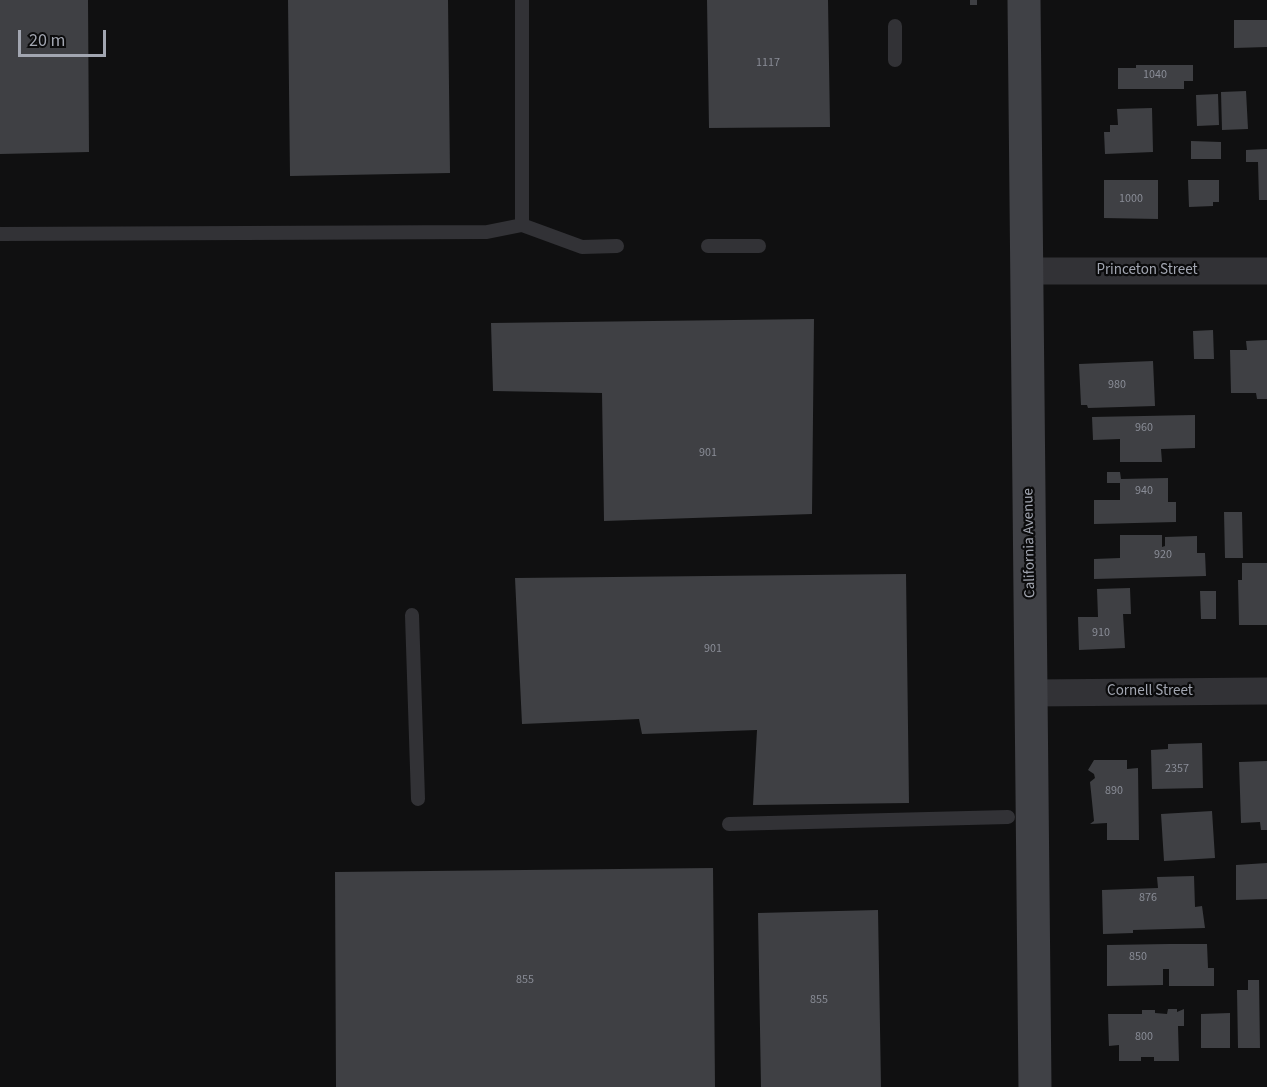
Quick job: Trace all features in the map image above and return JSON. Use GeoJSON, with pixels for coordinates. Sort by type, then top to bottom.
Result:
{"type":"FeatureCollection","features":[{"type":"Feature","properties":{"kind":"street","name":"California Avenue"},"geometry":{"type":"LineString","coordinates":[[1024,0],[1035,1087]]}},
{"type":"Feature","properties":{"kind":"street","name":"Princeton Street"},"geometry":{"type":"LineString","coordinates":[[1027,271],[1267,270]]}},
{"type":"Feature","properties":{"kind":"street","name":"Cornell Street"},"geometry":{"type":"LineString","coordinates":[[1032,693],[1267,691]]}},
{"type":"Feature","properties":{"kind":"lane"},"geometry":{"type":"LineString","coordinates":[[522,0],[522,225]]}},
{"type":"Feature","properties":{"kind":"lane"},"geometry":{"type":"LineString","coordinates":[[895,27],[896,60]]}},
{"type":"Feature","properties":{"kind":"lane"},"geometry":{"type":"LineString","coordinates":[[0,234],[487,232],[522,225],[582,247],[617,246]]}},
{"type":"Feature","properties":{"kind":"lane"},"geometry":{"type":"LineString","coordinates":[[708,246],[759,246]]}},
{"type":"Feature","properties":{"kind":"lane"},"geometry":{"type":"LineString","coordinates":[[412,615],[418,799]]}},
{"type":"Feature","properties":{"kind":"lane"},"geometry":{"type":"LineString","coordinates":[[729,824],[1008,817]]}},
{"type":"Feature","properties":{"kind":"building"},"geometry":{"type":"Polygon","coordinates":[[[0,0],[88,0],[89,152],[0,154],[0,0]]]}},
{"type":"Feature","properties":{"kind":"building"},"geometry":{"type":"Polygon","coordinates":[[[288,0],[448,0],[450,173],[290,176],[288,0]]]}},
{"type":"Feature","properties":{"kind":"building"},"geometry":{"type":"Polygon","coordinates":[[[707,0],[828,0],[830,127],[709,128],[707,0]]]}},
{"type":"Feature","properties":{"kind":"building"},"geometry":{"type":"Polygon","coordinates":[[[970,0],[977,0],[977,5],[970,5],[970,0]]]}},
{"type":"Feature","properties":{"kind":"building"},"geometry":{"type":"Polygon","coordinates":[[[1234,20],[1267,20],[1267,47],[1234,48],[1234,20]]]}},
{"type":"Feature","properties":{"kind":"building"},"geometry":{"type":"Polygon","coordinates":[[[1136,65],[1193,65],[1193,81],[1184,81],[1184,89],[1118,89],[1118,68],[1136,68],[1136,65]]]}},
{"type":"Feature","properties":{"kind":"building"},"geometry":{"type":"Polygon","coordinates":[[[1246,91],[1248,129],[1222,130],[1221,92],[1246,91]]]}},
{"type":"Feature","properties":{"kind":"building"},"geometry":{"type":"Polygon","coordinates":[[[1218,94],[1219,125],[1197,126],[1196,95],[1218,94]]]}},
{"type":"Feature","properties":{"kind":"building"},"geometry":{"type":"Polygon","coordinates":[[[1152,108],[1153,152],[1105,154],[1104,132],[1110,132],[1110,125],[1118,125],[1117,109],[1152,108]]]}},
{"type":"Feature","properties":{"kind":"building"},"geometry":{"type":"Polygon","coordinates":[[[1191,141],[1221,142],[1221,159],[1191,159],[1191,141]]]}},
{"type":"Feature","properties":{"kind":"building"},"geometry":{"type":"Polygon","coordinates":[[[1267,149],[1267,200],[1259,200],[1258,162],[1246,162],[1246,150],[1267,149]]]}},
{"type":"Feature","properties":{"kind":"building"},"geometry":{"type":"Polygon","coordinates":[[[1104,180],[1158,180],[1158,219],[1104,218],[1104,180]]]}},
{"type":"Feature","properties":{"kind":"building"},"geometry":{"type":"Polygon","coordinates":[[[1188,180],[1219,180],[1219,202],[1213,202],[1213,206],[1189,207],[1188,180]]]}},
{"type":"Feature","properties":{"kind":"building"},"geometry":{"type":"Polygon","coordinates":[[[814,319],[812,514],[604,521],[602,393],[493,391],[491,323],[814,319]]]}},
{"type":"Feature","properties":{"kind":"building"},"geometry":{"type":"Polygon","coordinates":[[[1213,330],[1214,359],[1194,359],[1193,331],[1213,330]]]}},
{"type":"Feature","properties":{"kind":"building"},"geometry":{"type":"Polygon","coordinates":[[[1267,340],[1267,399],[1257,399],[1256,393],[1231,393],[1230,350],[1247,350],[1246,341],[1267,340]]]}},
{"type":"Feature","properties":{"kind":"building"},"geometry":{"type":"Polygon","coordinates":[[[1153,361],[1155,406],[1088,408],[1087,405],[1081,405],[1079,364],[1153,361]]]}},
{"type":"Feature","properties":{"kind":"building"},"geometry":{"type":"Polygon","coordinates":[[[1195,415],[1195,448],[1161,449],[1162,462],[1120,462],[1120,439],[1093,440],[1092,417],[1195,415]]]}},
{"type":"Feature","properties":{"kind":"building"},"geometry":{"type":"Polygon","coordinates":[[[1107,472],[1120,472],[1121,479],[1168,478],[1168,502],[1176,502],[1176,522],[1094,524],[1094,500],[1120,500],[1120,483],[1107,483],[1107,472]]]}},
{"type":"Feature","properties":{"kind":"building"},"geometry":{"type":"Polygon","coordinates":[[[1224,512],[1242,512],[1243,558],[1225,558],[1224,512]]]}},
{"type":"Feature","properties":{"kind":"building"},"geometry":{"type":"Polygon","coordinates":[[[1120,535],[1162,535],[1162,547],[1165,546],[1165,537],[1197,536],[1197,553],[1205,553],[1206,576],[1094,579],[1094,559],[1120,558],[1120,535]]]}},
{"type":"Feature","properties":{"kind":"building"},"geometry":{"type":"Polygon","coordinates":[[[1242,563],[1267,563],[1267,625],[1239,625],[1238,580],[1242,580],[1242,563]]]}},
{"type":"Feature","properties":{"kind":"building"},"geometry":{"type":"Polygon","coordinates":[[[906,574],[909,803],[753,805],[757,730],[642,734],[639,719],[522,724],[515,578],[906,574]]]}},
{"type":"Feature","properties":{"kind":"building"},"geometry":{"type":"Polygon","coordinates":[[[1130,588],[1131,614],[1123,614],[1125,648],[1079,650],[1078,617],[1098,617],[1097,589],[1130,588]]]}},
{"type":"Feature","properties":{"kind":"building"},"geometry":{"type":"Polygon","coordinates":[[[1200,591],[1216,591],[1216,619],[1201,619],[1200,591]]]}},
{"type":"Feature","properties":{"kind":"building"},"geometry":{"type":"Polygon","coordinates":[[[1202,743],[1203,788],[1152,789],[1151,750],[1168,749],[1168,744],[1202,743]]]}},
{"type":"Feature","properties":{"kind":"building"},"geometry":{"type":"Polygon","coordinates":[[[1094,760],[1127,760],[1127,769],[1138,768],[1139,840],[1107,840],[1107,823],[1090,824],[1094,821],[1090,782],[1095,778],[1094,774],[1088,770],[1094,760]]]}},
{"type":"Feature","properties":{"kind":"building"},"geometry":{"type":"Polygon","coordinates":[[[1267,761],[1267,830],[1261,830],[1260,822],[1241,823],[1239,762],[1267,761]]]}},
{"type":"Feature","properties":{"kind":"building"},"geometry":{"type":"Polygon","coordinates":[[[1212,811],[1215,858],[1164,861],[1161,814],[1212,811]]]}},
{"type":"Feature","properties":{"kind":"building"},"geometry":{"type":"Polygon","coordinates":[[[1267,863],[1267,899],[1236,900],[1236,865],[1267,863]]]}},
{"type":"Feature","properties":{"kind":"building"},"geometry":{"type":"Polygon","coordinates":[[[713,868],[715,1087],[336,1087],[335,872],[713,868]]]}},
{"type":"Feature","properties":{"kind":"building"},"geometry":{"type":"Polygon","coordinates":[[[1194,876],[1195,907],[1202,906],[1205,928],[1133,930],[1133,933],[1103,934],[1102,890],[1158,888],[1157,877],[1194,876]]]}},
{"type":"Feature","properties":{"kind":"building"},"geometry":{"type":"Polygon","coordinates":[[[878,910],[881,1087],[761,1087],[758,913],[878,910]]]}},
{"type":"Feature","properties":{"kind":"building"},"geometry":{"type":"Polygon","coordinates":[[[1207,944],[1208,968],[1214,968],[1214,986],[1169,986],[1169,969],[1163,969],[1163,985],[1107,986],[1107,945],[1207,944]]]}},
{"type":"Feature","properties":{"kind":"building"},"geometry":{"type":"Polygon","coordinates":[[[1248,980],[1259,980],[1260,1048],[1238,1048],[1237,990],[1248,990],[1248,980]]]}},
{"type":"Feature","properties":{"kind":"building"},"geometry":{"type":"Polygon","coordinates":[[[1168,1009],[1177,1009],[1177,1012],[1184,1009],[1184,1026],[1178,1026],[1179,1061],[1154,1061],[1154,1057],[1141,1057],[1141,1061],[1119,1061],[1119,1045],[1109,1046],[1108,1014],[1142,1014],[1142,1010],[1155,1010],[1155,1013],[1167,1014],[1168,1009]]]}},
{"type":"Feature","properties":{"kind":"building"},"geometry":{"type":"Polygon","coordinates":[[[1230,1013],[1230,1048],[1201,1048],[1201,1014],[1230,1013]]]}}]}
